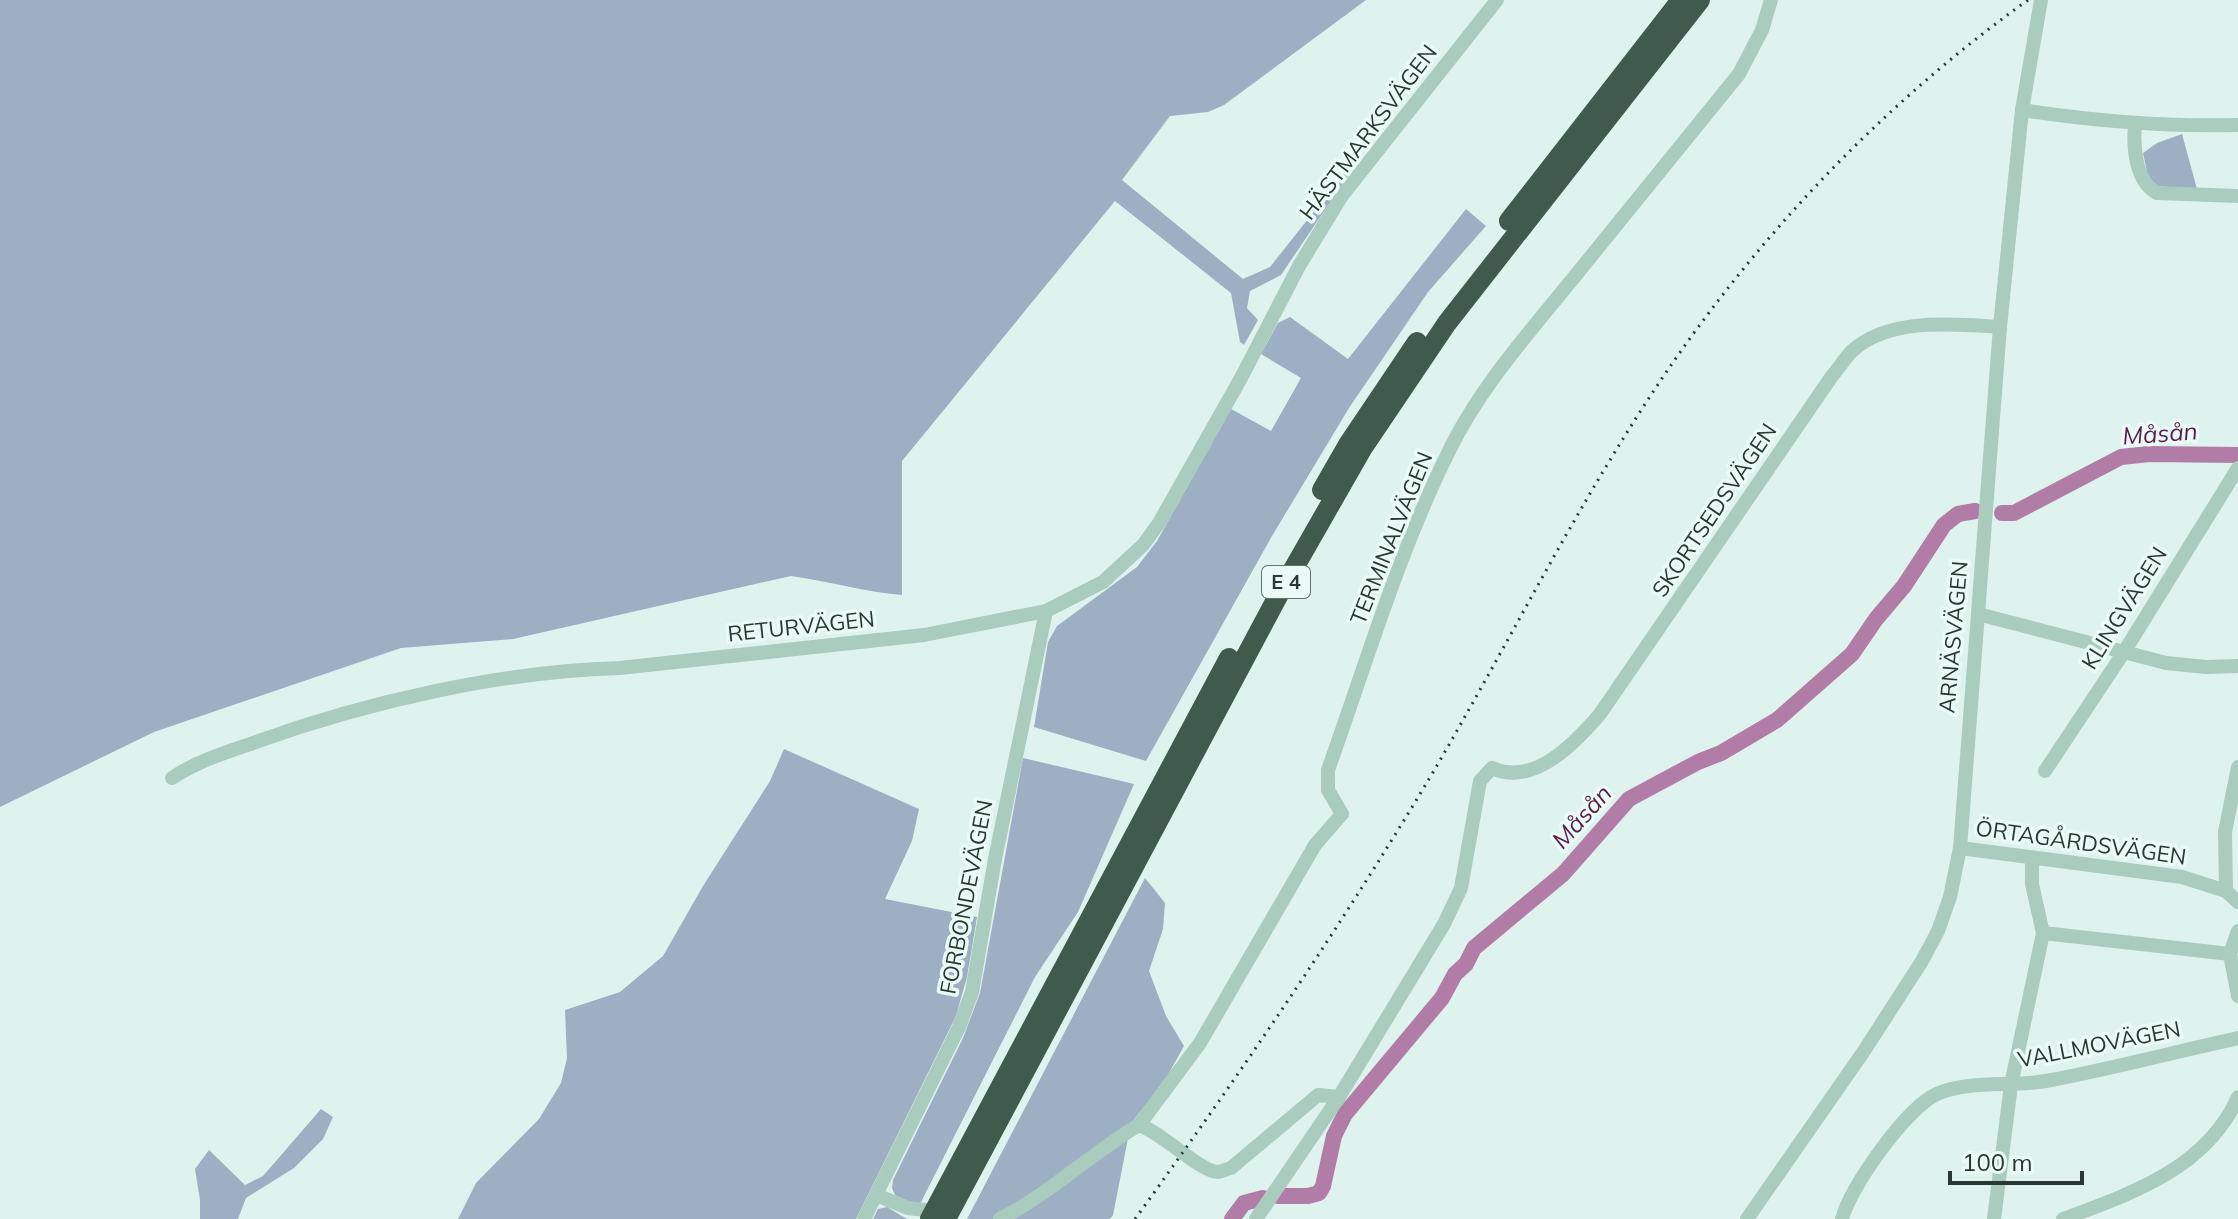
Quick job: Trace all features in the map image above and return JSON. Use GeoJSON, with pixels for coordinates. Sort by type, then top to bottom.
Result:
{"type":"FeatureCollection","features":[{"type":"Feature","properties":{"kind":"highway","name":"E 4"},"geometry":{"type":"LineString","coordinates":[[941,1215],[1266,589],[1349,443],[1435,317],[1681,0]]}},
{"type":"Feature","properties":{"kind":"highway","name":"E 4"},"geometry":{"type":"LineString","coordinates":[[941,1215],[1278,596],[1362,449],[1447,323],[1700,0]]}},
{"type":"Feature","properties":{"kind":"street","name":"HÄSTMARKSVÄGEN"},"geometry":{"type":"LineString","coordinates":[[1283,297],[1341,197],[1497,0]]}},
{"type":"Feature","properties":{"kind":"street","name":"TERMINALVÄGEN"},"geometry":{"type":"LineString","coordinates":[[1146,1128],[1200,1043],[1315,845],[1342,814],[1328,790],[1328,770],[1417,522],[1449,451],[1491,383],[1529,333],[1739,74],[1762,30],[1771,0]]}},
{"type":"Feature","properties":{"kind":"street","name":"ARNÄSVÄGEN"},"geometry":{"type":"LineString","coordinates":[[1747,1219],[1864,1051],[1922,961],[1938,931],[1950,897],[1960,848],[2000,327],[2022,110],[2041,0]]}},
{"type":"Feature","properties":{"kind":"street"},"geometry":{"type":"LineString","coordinates":[[2022,110],[2135,124],[2190,127],[2238,125]]}},
{"type":"Feature","properties":{"kind":"street"},"geometry":{"type":"LineString","coordinates":[[2135,124],[2134,139],[2140,173],[2148,188],[2157,193],[2238,196]]}},
{"type":"Feature","properties":{"kind":"street","name":"RETURVÄGEN"},"geometry":{"type":"LineString","coordinates":[[172,778],[211,758],[291,729],[431,692],[591,669],[924,635],[1046,611],[1103,582],[1143,545],[1159,523],[1234,391],[1283,297]]}},
{"type":"Feature","properties":{"kind":"street","name":"SKORTSEDSVÄGEN"},"geometry":{"type":"LineString","coordinates":[[1339,1097],[1420,965],[1461,888],[1480,781],[1492,768],[1502,772],[1528,769],[1565,752],[1581,737],[1853,350],[1880,335],[1906,328],[1952,324],[2000,327]]}},
{"type":"Feature","properties":{"kind":"street","name":"KLINGVÄGEN"},"geometry":{"type":"LineString","coordinates":[[2045,771],[2124,652],[2238,468]]}},
{"type":"Feature","properties":{"kind":"street","name":"FORBONDEVÄGEN"},"geometry":{"type":"LineString","coordinates":[[864,1219],[959,1027],[972,992],[995,859],[1046,611]]}},
{"type":"Feature","properties":{"kind":"street"},"geometry":{"type":"LineString","coordinates":[[1978,614],[2166,663],[2238,666]]}},
{"type":"Feature","properties":{"kind":"street"},"geometry":{"type":"LineString","coordinates":[[2226,891],[2225,832],[2238,767]]}},
{"type":"Feature","properties":{"kind":"street","name":"ÖRTAGÅRDSVÄGEN"},"geometry":{"type":"LineString","coordinates":[[1960,848],[2165,873],[2226,891],[2238,902]]}},
{"type":"Feature","properties":{"kind":"street"},"geometry":{"type":"LineString","coordinates":[[1994,1219],[2011,1085],[2043,933],[2032,884],[2032,858]]}},
{"type":"Feature","properties":{"kind":"street"},"geometry":{"type":"LineString","coordinates":[[2238,931],[2230,954],[2238,996]]}},
{"type":"Feature","properties":{"kind":"street"},"geometry":{"type":"LineString","coordinates":[[2043,933],[2230,954]]}},
{"type":"Feature","properties":{"kind":"street","name":"VALLMOVÄGEN"},"geometry":{"type":"LineString","coordinates":[[1842,1219],[1868,1170],[1905,1118],[1921,1102],[1939,1092],[2043,1082],[2238,1038]]}},
{"type":"Feature","properties":{"kind":"street"},"geometry":{"type":"LineString","coordinates":[[1000,1219],[1032,1203],[1118,1137],[1146,1128],[1205,1167],[1218,1172],[1231,1168],[1318,1095],[1339,1097],[1256,1219]]}},
{"type":"Feature","properties":{"kind":"street"},"geometry":{"type":"LineString","coordinates":[[2063,1219],[2123,1197],[2161,1178],[2194,1155],[2233,1121],[2238,1097]]}},
{"type":"Feature","properties":{"kind":"street"},"geometry":{"type":"LineString","coordinates":[[876,1195],[908,1208],[941,1215]]}},
{"type":"Feature","properties":{"kind":"shaded area"},"geometry":{"type":"Polygon","coordinates":[[[0,0],[1366,0],[1224,105],[1208,112],[1170,116],[1122,180],[1243,279],[1270,267],[1358,156],[1360,158],[1281,275],[1250,291],[1247,308],[1258,320],[1244,345],[1240,342],[1231,293],[1115,201],[902,461],[902,595],[791,576],[513,639],[401,648],[154,732],[0,807],[0,0]]]}},
{"type":"Feature","properties":{"kind":"shaded area"},"geometry":{"type":"Polygon","coordinates":[[[2182,134],[2197,189],[2156,186],[2149,181],[2143,153],[2157,143],[2182,134]]]}},
{"type":"Feature","properties":{"kind":"shaded area"},"geometry":{"type":"Polygon","coordinates":[[[1466,209],[1486,226],[1428,292],[1349,408],[1272,536],[1146,761],[1034,727],[1048,642],[1057,626],[1137,567],[1157,541],[1231,409],[1271,431],[1301,378],[1261,354],[1278,323],[1290,317],[1348,359],[1466,209]]]}},
{"type":"Feature","properties":{"kind":"shaded area"},"geometry":{"type":"Polygon","coordinates":[[[784,749],[919,809],[912,841],[885,899],[977,917],[967,977],[956,1016],[856,1219],[458,1219],[476,1183],[539,1119],[561,1083],[567,1058],[565,1010],[620,992],[663,956],[770,781],[784,749]]]}},
{"type":"Feature","properties":{"kind":"shaded area"},"geometry":{"type":"Polygon","coordinates":[[[1023,758],[1134,784],[1078,912],[1035,977],[919,1206],[895,1195],[893,1180],[963,1038],[980,993],[1023,758]]]}},
{"type":"Feature","properties":{"kind":"shaded area"},"geometry":{"type":"Polygon","coordinates":[[[1145,878],[1165,903],[1163,929],[1149,971],[1166,1016],[1184,1046],[1164,1082],[1131,1123],[1113,1215],[1110,1219],[967,1219],[1145,878]]]}},
{"type":"Feature","properties":{"kind":"shaded area"},"geometry":{"type":"Polygon","coordinates":[[[321,1109],[333,1117],[323,1139],[294,1168],[246,1198],[238,1219],[200,1219],[195,1169],[209,1150],[245,1185],[263,1176],[321,1109]]]}},
{"type":"Feature","properties":{"kind":"shaded area"},"geometry":{"type":"Polygon","coordinates":[[[887,1207],[907,1219],[873,1219],[878,1209],[887,1207]]]}},
{"type":"Feature","properties":{"kind":"waterway","name":"Måsån"},"geometry":{"type":"LineString","coordinates":[[2002,513],[2014,513],[2121,457],[2149,454],[2238,455]]}},
{"type":"Feature","properties":{"kind":"waterway","name":"Måsån"},"geometry":{"type":"LineString","coordinates":[[1278,1196],[1319,1193],[1334,1136],[1345,1114],[1442,998],[1474,948],[1563,874],[1629,799],[1721,753],[1777,720],[1852,654],[1904,586],[1944,525],[1958,514],[1975,511]]}},
{"type":"Feature","properties":{"kind":"waterway","name":"Måsån"},"geometry":{"type":"LineString","coordinates":[[1232,1219],[1244,1203],[1263,1198]]}},
{"type":"Feature","properties":{"kind":"railway"},"geometry":{"type":"LineString","coordinates":[[1135,1219],[1251,1055],[1362,888],[1432,774],[1610,459],[1713,307],[1793,210],[1882,120],[1977,38],[2028,0]]}}]}
